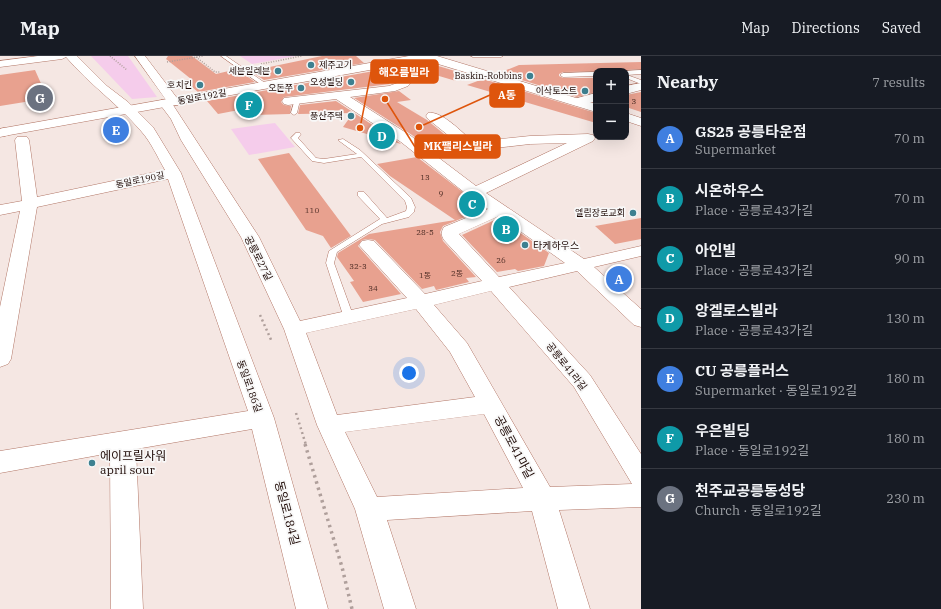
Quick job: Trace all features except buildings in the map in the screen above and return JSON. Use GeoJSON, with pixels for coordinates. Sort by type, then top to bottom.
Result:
{"type":"FeatureCollection","features":[{"type":"Feature","properties":{"kind":"street"},"geometry":{"type":"LineString","coordinates":[[0,64],[62,56]]}},
{"type":"Feature","properties":{"kind":"street","name":"동일로190길"},"geometry":{"type":"LineString","coordinates":[[0,210],[174,173],[148,130],[129,110],[103,88],[71,56]]}},
{"type":"Feature","properties":{"kind":"street","name":"공릉로27길"},"geometry":{"type":"LineString","coordinates":[[140,56],[170,102],[188,140],[250,237],[294,328],[329,424],[369,508],[400,609]]}},
{"type":"Feature","properties":{"kind":"street"},"geometry":{"type":"LineString","coordinates":[[426,56],[593,107]]}},
{"type":"Feature","properties":{"kind":"street","name":"동일로192길"},"geometry":{"type":"LineString","coordinates":[[2,132],[426,56]]}},
{"type":"Feature","properties":{"kind":"street"},"geometry":{"type":"LineString","coordinates":[[292,100],[385,90],[404,84],[416,70],[414,66],[405,60]]}},
{"type":"Feature","properties":{"kind":"street"},"geometry":{"type":"LineString","coordinates":[[629,89],[641,86]]}},
{"type":"Feature","properties":{"kind":"street"},"geometry":{"type":"LineString","coordinates":[[338,96],[406,139],[475,193],[581,265],[641,320]]}},
{"type":"Feature","properties":{"kind":"street"},"geometry":{"type":"LineString","coordinates":[[578,102],[593,98]]}},
{"type":"Feature","properties":{"kind":"street"},"geometry":{"type":"LineString","coordinates":[[432,116],[454,132],[470,147]]}},
{"type":"Feature","properties":{"kind":"street"},"geometry":{"type":"LineString","coordinates":[[424,152],[530,140],[592,136]]}},
{"type":"Feature","properties":{"kind":"street"},"geometry":{"type":"LineString","coordinates":[[475,193],[592,136]]}},
{"type":"Feature","properties":{"kind":"street"},"geometry":{"type":"LineString","coordinates":[[0,359],[3,329],[30,203],[22,140]]}},
{"type":"Feature","properties":{"kind":"street","name":"동일로186길"},"geometry":{"type":"LineString","coordinates":[[0,462],[262,418],[174,173]]}},
{"type":"Feature","properties":{"kind":"street","name":"공릉로41라길"},"geometry":{"type":"LineString","coordinates":[[500,210],[449,233],[450,236],[582,381],[641,476]]}},
{"type":"Feature","properties":{"kind":"street","name":"공릉로41마길"},"geometry":{"type":"LineString","coordinates":[[368,245],[420,301],[459,348],[491,404],[542,499],[574,609]]}},
{"type":"Feature","properties":{"kind":"street"},"geometry":{"type":"LineString","coordinates":[[294,328],[349,318],[641,251]]}},
{"type":"Feature","properties":{"kind":"street"},"geometry":{"type":"LineString","coordinates":[[329,424],[491,404]]}},
{"type":"Feature","properties":{"kind":"street","name":"동일로184길"},"geometry":{"type":"LineString","coordinates":[[262,418],[312,609]]}},
{"type":"Feature","properties":{"kind":"street"},"geometry":{"type":"LineString","coordinates":[[123,441],[127,609]]}},
{"type":"Feature","properties":{"kind":"street"},"geometry":{"type":"LineString","coordinates":[[369,508],[641,495]]}},
{"type":"Feature","properties":{"kind":"lane"},"geometry":{"type":"LineString","coordinates":[[223,56],[265,85]]}},
{"type":"Feature","properties":{"kind":"lane"},"geometry":{"type":"LineString","coordinates":[[473,56],[501,56]]}},
{"type":"Feature","properties":{"kind":"lane"},"geometry":{"type":"LineString","coordinates":[[629,73],[641,72]]}},
{"type":"Feature","properties":{"kind":"lane"},"geometry":{"type":"LineString","coordinates":[[563,75],[593,74]]}},
{"type":"Feature","properties":{"kind":"lane"},"geometry":{"type":"LineString","coordinates":[[629,77],[641,82]]}},
{"type":"Feature","properties":{"kind":"lane"},"geometry":{"type":"LineString","coordinates":[[292,100],[294,113]]}},
{"type":"Feature","properties":{"kind":"lane"},"geometry":{"type":"LineString","coordinates":[[298,134],[294,138],[314,160],[324,161],[362,155]]}},
{"type":"Feature","properties":{"kind":"lane"},"geometry":{"type":"LineString","coordinates":[[341,140],[349,143],[411,204],[411,210],[406,215],[373,225],[333,251],[330,263],[349,318]]}},
{"type":"Feature","properties":{"kind":"lane"},"geometry":{"type":"LineString","coordinates":[[361,194],[386,220]]}},
{"type":"Feature","properties":{"kind":"path"},"geometry":{"type":"LineString","coordinates":[[167,62],[203,56]]}},
{"type":"Feature","properties":{"kind":"path"},"geometry":{"type":"LineString","coordinates":[[258,310],[273,345]]}},
{"type":"Feature","properties":{"kind":"path"},"geometry":{"type":"LineString","coordinates":[[296,410],[342,567],[352,609]]}},
{"type":"Feature","properties":{"kind":"shaded area"},"geometry":{"type":"Polygon","coordinates":[[[91,56],[128,56],[157,97],[132,99],[91,56]]]}},
{"type":"Feature","properties":{"kind":"shaded area"},"geometry":{"type":"Polygon","coordinates":[[[240,56],[296,56],[252,64],[240,56]]]}},
{"type":"Feature","properties":{"kind":"shaded area"},"geometry":{"type":"Polygon","coordinates":[[[275,123],[295,147],[249,155],[231,129],[275,123]]]}},
{"type":"Feature","properties":{"kind":"place","name":"제주고기"},"geometry":{"type":"Point","coordinates":[311,65]}},
{"type":"Feature","properties":{"kind":"place","name":"세븐일레븐"},"geometry":{"type":"Point","coordinates":[278,71]}},
{"type":"Feature","properties":{"kind":"place","name":"Baskin-Robbins"},"geometry":{"type":"Point","coordinates":[530,76]}},
{"type":"Feature","properties":{"kind":"place","name":"오성빌딩"},"geometry":{"type":"Point","coordinates":[351,82]}},
{"type":"Feature","properties":{"kind":"place","name":"호치킨"},"geometry":{"type":"Point","coordinates":[200,85]}},
{"type":"Feature","properties":{"kind":"place","name":"오돈쭈"},"geometry":{"type":"Point","coordinates":[301,88]}},
{"type":"Feature","properties":{"kind":"place","name":"이삭토스트"},"geometry":{"type":"Point","coordinates":[585,91]}},
{"type":"Feature","properties":{"kind":"place","name":"천주교공릉동성당"},"geometry":{"type":"Point","coordinates":[40,98]}},
{"type":"Feature","properties":{"kind":"place","name":"MK팰리스빌라"},"geometry":{"type":"Point","coordinates":[385,99]}},
{"type":"Feature","properties":{"kind":"place","name":"우은빌딩"},"geometry":{"type":"Point","coordinates":[249,105]}},
{"type":"Feature","properties":{"kind":"place","name":"풍산주택"},"geometry":{"type":"Point","coordinates":[351,116]}},
{"type":"Feature","properties":{"kind":"place","name":"A동"},"geometry":{"type":"Point","coordinates":[419,127]}},
{"type":"Feature","properties":{"kind":"place","name":"해오름빌라"},"geometry":{"type":"Point","coordinates":[360,128]}},
{"type":"Feature","properties":{"kind":"place","name":"CU 공릉플러스"},"geometry":{"type":"Point","coordinates":[116,130]}},
{"type":"Feature","properties":{"kind":"place","name":"앙겔로스빌라"},"geometry":{"type":"Point","coordinates":[382,136]}},
{"type":"Feature","properties":{"kind":"place","name":"아인빌"},"geometry":{"type":"Point","coordinates":[472,204]}},
{"type":"Feature","properties":{"kind":"place","name":"엘림장로교회"},"geometry":{"type":"Point","coordinates":[633,213]}},
{"type":"Feature","properties":{"kind":"place","name":"시온하우스"},"geometry":{"type":"Point","coordinates":[506,229]}},
{"type":"Feature","properties":{"kind":"place","name":"타케하우스"},"geometry":{"type":"Point","coordinates":[525,245]}},
{"type":"Feature","properties":{"kind":"place","name":"GS25 공릉타운점"},"geometry":{"type":"Point","coordinates":[619,279]}},
{"type":"Feature","properties":{"kind":"place","name":"에이프릴사워 april sour"},"geometry":{"type":"Point","coordinates":[92,463]}}]}
